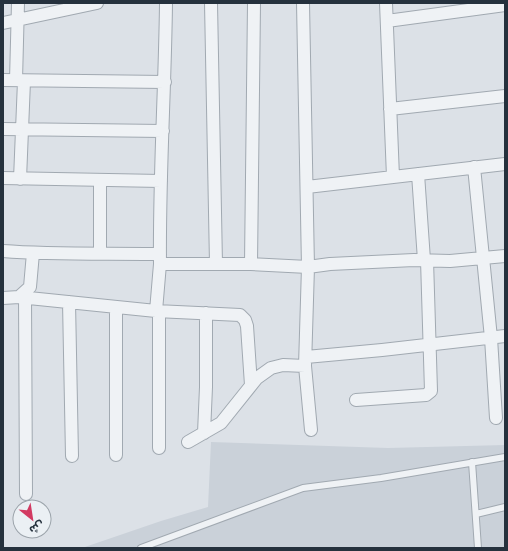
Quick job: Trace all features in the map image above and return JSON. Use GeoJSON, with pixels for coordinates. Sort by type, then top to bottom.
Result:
{"type":"FeatureCollection","features":[{"type":"Feature","properties":{"kind":"street"},"geometry":{"type":"LineString","coordinates":[[18,3],[21,130],[20,178]]}},
{"type":"Feature","properties":{"kind":"street"},"geometry":{"type":"LineString","coordinates":[[3,23],[18,20],[63,6],[97,3]]}},
{"type":"Feature","properties":{"kind":"street"},"geometry":{"type":"LineString","coordinates":[[160,448],[157,311],[160,259],[160,181],[165,82],[166,3]]}},
{"type":"Feature","properties":{"kind":"street"},"geometry":{"type":"LineString","coordinates":[[211,3],[216,264]]}},
{"type":"Feature","properties":{"kind":"street"},"geometry":{"type":"LineString","coordinates":[[251,264],[254,3]]}},
{"type":"Feature","properties":{"kind":"street"},"geometry":{"type":"LineString","coordinates":[[303,3],[308,267],[306,361],[310,430]]}},
{"type":"Feature","properties":{"kind":"street"},"geometry":{"type":"LineString","coordinates":[[386,3],[393,177]]}},
{"type":"Feature","properties":{"kind":"street"},"geometry":{"type":"LineString","coordinates":[[387,22],[505,5]]}},
{"type":"Feature","properties":{"kind":"street"},"geometry":{"type":"LineString","coordinates":[[3,80],[165,82]]}},
{"type":"Feature","properties":{"kind":"street"},"geometry":{"type":"LineString","coordinates":[[390,109],[505,96]]}},
{"type":"Feature","properties":{"kind":"street"},"geometry":{"type":"LineString","coordinates":[[3,130],[163,131]]}},
{"type":"Feature","properties":{"kind":"street"},"geometry":{"type":"LineString","coordinates":[[307,187],[505,164]]}},
{"type":"Feature","properties":{"kind":"street"},"geometry":{"type":"LineString","coordinates":[[474,167],[491,338],[499,389],[496,418]]}},
{"type":"Feature","properties":{"kind":"street"},"geometry":{"type":"LineString","coordinates":[[356,400],[429,394],[431,387],[426,260],[418,174]]}},
{"type":"Feature","properties":{"kind":"street"},"geometry":{"type":"LineString","coordinates":[[3,178],[160,181]]}},
{"type":"Feature","properties":{"kind":"street"},"geometry":{"type":"LineString","coordinates":[[100,180],[100,252]]}},
{"type":"Feature","properties":{"kind":"street"},"geometry":{"type":"LineString","coordinates":[[3,251],[33,253],[100,252],[216,264],[308,267],[330,264],[426,260],[450,261],[505,256]]}},
{"type":"Feature","properties":{"kind":"street"},"geometry":{"type":"LineString","coordinates":[[26,494],[22,297],[30,287],[33,253]]}},
{"type":"Feature","properties":{"kind":"street"},"geometry":{"type":"LineString","coordinates":[[3,298],[22,297],[157,311],[240,315],[245,320],[251,385]]}},
{"type":"Feature","properties":{"kind":"street"},"geometry":{"type":"LineString","coordinates":[[69,302],[72,456]]}},
{"type":"Feature","properties":{"kind":"street"},"geometry":{"type":"LineString","coordinates":[[116,307],[116,455]]}},
{"type":"Feature","properties":{"kind":"street"},"geometry":{"type":"LineString","coordinates":[[204,432],[206,387],[206,313]]}},
{"type":"Feature","properties":{"kind":"street"},"geometry":{"type":"LineString","coordinates":[[188,442],[221,423],[251,385],[271,368],[306,361],[429,344],[505,336]]}},
{"type":"Feature","properties":{"kind":"lane"},"geometry":{"type":"LineString","coordinates":[[141,548],[303,488],[381,478],[505,457]]}},
{"type":"Feature","properties":{"kind":"lane"},"geometry":{"type":"LineString","coordinates":[[472,462],[478,548]]}},
{"type":"Feature","properties":{"kind":"lane"},"geometry":{"type":"LineString","coordinates":[[476,514],[505,507]]}},
{"type":"Feature","properties":{"kind":"shaded area"},"geometry":{"type":"Polygon","coordinates":[[[211,442],[388,448],[505,445],[505,548],[82,548],[161,521],[208,507],[211,442]]]}}]}
